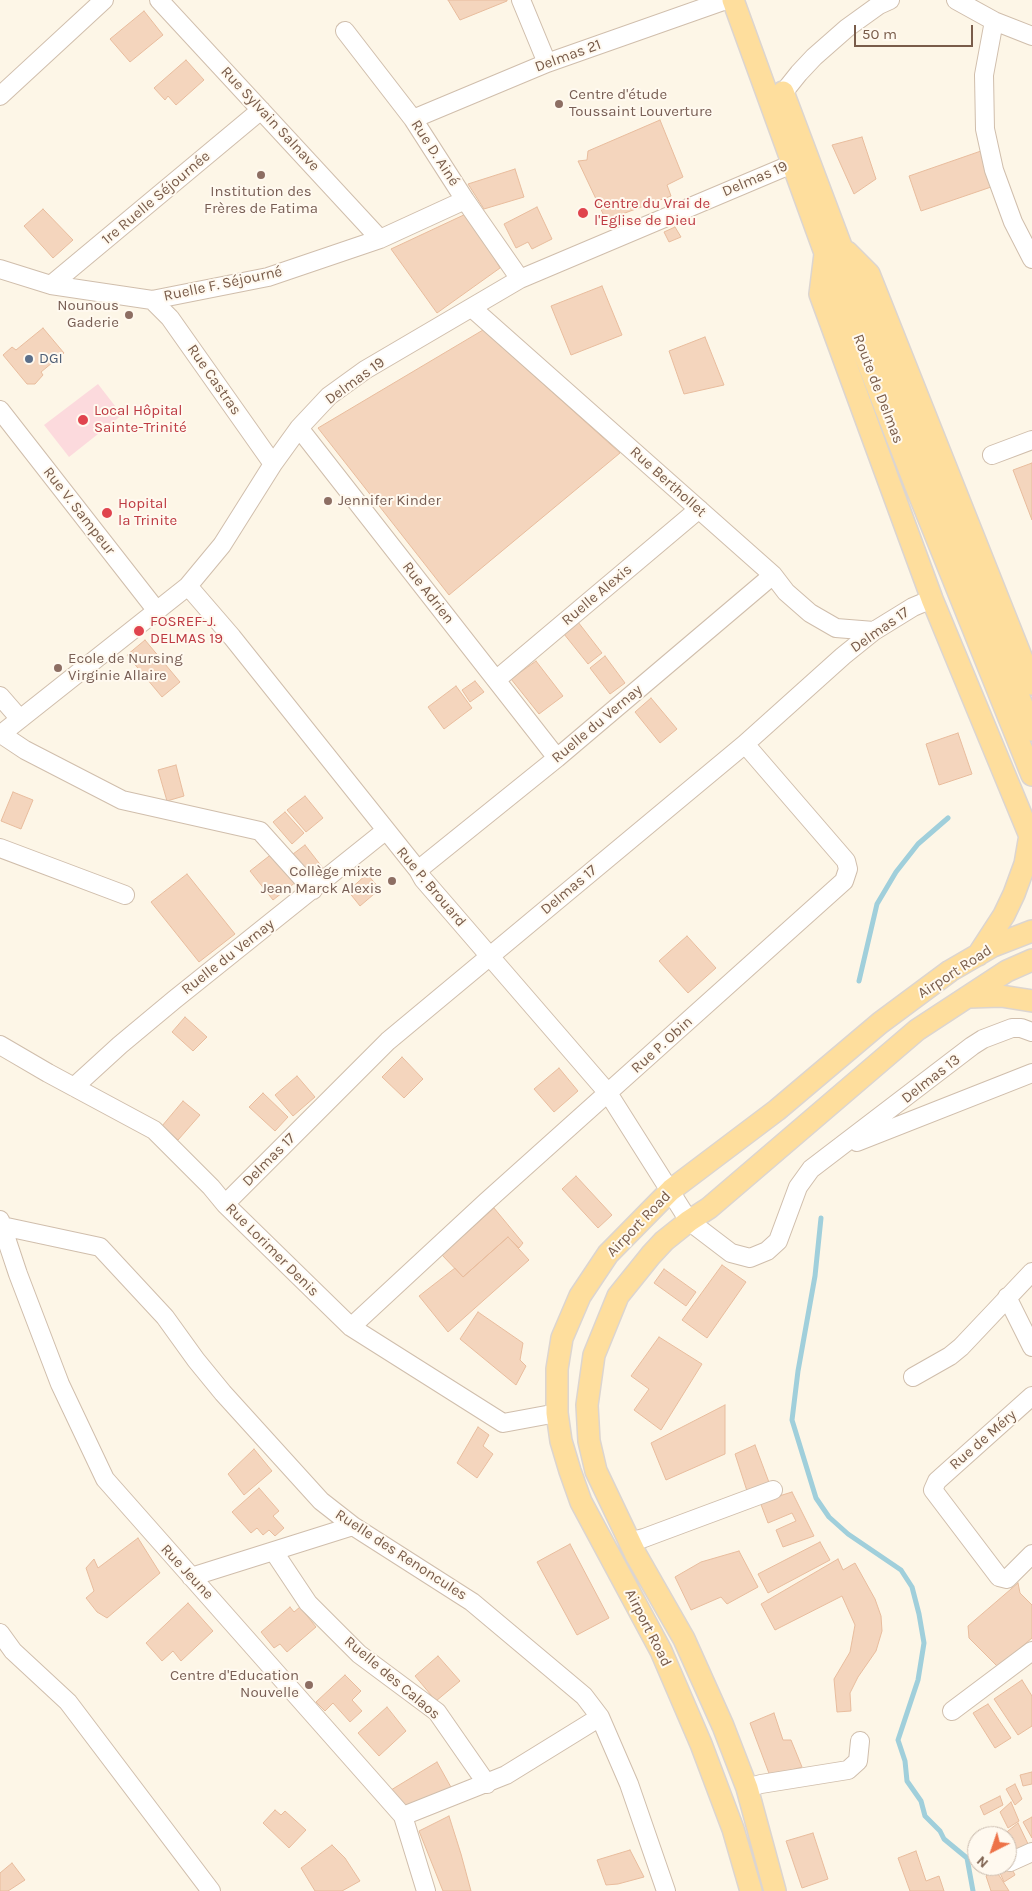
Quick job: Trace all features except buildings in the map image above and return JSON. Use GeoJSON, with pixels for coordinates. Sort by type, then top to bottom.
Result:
{"type":"FeatureCollection","features":[{"type":"Feature","properties":{"kind":"main road","name":"Route de Delmas"},"geometry":{"type":"LineString","coordinates":[[734,0],[777,97]]}},
{"type":"Feature","properties":{"kind":"main road","name":"Route de Delmas"},"geometry":{"type":"LineString","coordinates":[[748,0],[777,97],[833,250],[888,362],[963,583],[1032,775]]}},
{"type":"Feature","properties":{"kind":"main road"},"geometry":{"type":"LineString","coordinates":[[978,955],[1004,915],[1014,894],[1025,864],[1031,838],[932,599],[820,294],[833,250],[869,274],[1032,684]]}},
{"type":"Feature","properties":{"kind":"main road","name":"Route de Delmas"},"geometry":{"type":"LineString","coordinates":[[963,583],[1032,730]]}},
{"type":"Feature","properties":{"kind":"main road","name":"Airport Road"},"geometry":{"type":"LineString","coordinates":[[751,1891],[724,1803],[661,1651],[581,1502],[561,1441],[556,1413],[557,1369],[562,1338],[580,1296],[608,1254],[671,1190],[777,1110],[880,1023],[950,971],[993,946],[1032,931]]}},
{"type":"Feature","properties":{"kind":"main road","name":"Airport Road"},"geometry":{"type":"LineString","coordinates":[[775,1891],[746,1788],[723,1726],[684,1640],[629,1542],[596,1471],[589,1441],[587,1405],[594,1355],[618,1296],[651,1255],[689,1221],[709,1208],[917,1030],[1007,971],[1032,960]]}},
{"type":"Feature","properties":{"kind":"main road"},"geometry":{"type":"LineString","coordinates":[[969,997],[1001,996],[1032,1001]]}},
{"type":"Feature","properties":{"kind":"street"},"geometry":{"type":"LineString","coordinates":[[0,96],[104,0]]}},
{"type":"Feature","properties":{"kind":"street","name":"Rue Sylvain Salnave"},"geometry":{"type":"LineString","coordinates":[[159,0],[380,239]]}},
{"type":"Feature","properties":{"kind":"street"},"geometry":{"type":"LineString","coordinates":[[521,0],[546,63]]}},
{"type":"Feature","properties":{"kind":"street","name":"Delmas 21"},"geometry":{"type":"LineString","coordinates":[[413,119],[546,63],[726,0]]}},
{"type":"Feature","properties":{"kind":"street"},"geometry":{"type":"LineString","coordinates":[[777,97],[814,57],[847,28],[879,5],[890,0]]}},
{"type":"Feature","properties":{"kind":"street"},"geometry":{"type":"LineString","coordinates":[[956,0],[994,21],[1032,36]]}},
{"type":"Feature","properties":{"kind":"street"},"geometry":{"type":"LineString","coordinates":[[994,21],[984,75],[985,129],[994,170],[1013,222],[1032,259]]}},
{"type":"Feature","properties":{"kind":"street","name":"Rue D. Ainé"},"geometry":{"type":"LineString","coordinates":[[345,31],[413,119],[465,200],[520,278]]}},
{"type":"Feature","properties":{"kind":"street","name":"1re Ruelle Séjournée"},"geometry":{"type":"LineString","coordinates":[[51,285],[261,110]]}},
{"type":"Feature","properties":{"kind":"street","name":"Delmas 19"},"geometry":{"type":"LineString","coordinates":[[1,735],[188,586],[222,545],[273,464],[299,428],[329,396],[365,370],[520,278],[800,160]]}},
{"type":"Feature","properties":{"kind":"street","name":"Ruelle F. Séjourné"},"geometry":{"type":"LineString","coordinates":[[0,270],[51,285],[152,300],[268,277],[380,239],[465,200]]}},
{"type":"Feature","properties":{"kind":"street","name":"Rue Castras"},"geometry":{"type":"LineString","coordinates":[[152,300],[170,318],[273,464]]}},
{"type":"Feature","properties":{"kind":"street","name":"Rue Berthollet"},"geometry":{"type":"LineString","coordinates":[[472,308],[773,574],[786,592],[804,608],[836,628],[874,631]]}},
{"type":"Feature","properties":{"kind":"street","name":"Rue V. Sampeur"},"geometry":{"type":"LineString","coordinates":[[0,410],[157,611]]}},
{"type":"Feature","properties":{"kind":"street","name":"Rue Adrien"},"geometry":{"type":"LineString","coordinates":[[299,428],[557,758]]}},
{"type":"Feature","properties":{"kind":"street"},"geometry":{"type":"LineString","coordinates":[[992,455],[1032,440]]}},
{"type":"Feature","properties":{"kind":"street","name":"Ruelle Alexis"},"geometry":{"type":"LineString","coordinates":[[496,680],[699,509]]}},
{"type":"Feature","properties":{"kind":"street"},"geometry":{"type":"LineString","coordinates":[[999,564],[993,566],[1018,622],[1010,629]]}},
{"type":"Feature","properties":{"kind":"street","name":"Ruelle du Vernay"},"geometry":{"type":"LineString","coordinates":[[418,870],[557,758],[773,574]]}},
{"type":"Feature","properties":{"kind":"street","name":"Rue P. Brouard"},"geometry":{"type":"LineString","coordinates":[[188,586],[232,637],[418,870],[423,879],[608,1093],[689,1221]]}},
{"type":"Feature","properties":{"kind":"street","name":"Delmas 17"},"geometry":{"type":"LineString","coordinates":[[225,1204],[388,1041],[745,744],[843,656],[874,631],[913,607],[932,599]]}},
{"type":"Feature","properties":{"kind":"street"},"geometry":{"type":"LineString","coordinates":[[0,696],[20,719]]}},
{"type":"Feature","properties":{"kind":"street"},"geometry":{"type":"LineString","coordinates":[[1,735],[25,750],[122,800],[260,831],[313,890]]}},
{"type":"Feature","properties":{"kind":"street","name":"Rue P. Obin"},"geometry":{"type":"LineString","coordinates":[[351,1327],[844,881],[848,869],[846,862],[745,744]]}},
{"type":"Feature","properties":{"kind":"street","name":"Ruelle du Vernay"},"geometry":{"type":"LineString","coordinates":[[74,1087],[174,1000],[386,832]]}},
{"type":"Feature","properties":{"kind":"street"},"geometry":{"type":"LineString","coordinates":[[0,848],[126,894]]}},
{"type":"Feature","properties":{"kind":"street","name":"Delmas 13"},"geometry":{"type":"LineString","coordinates":[[689,1221],[731,1253],[750,1258],[767,1251],[778,1241],[798,1187],[811,1169],[983,1039],[1012,1028],[1021,1028],[1032,1032]]}},
{"type":"Feature","properties":{"kind":"street","name":"Rue Lorimer Denis"},"geometry":{"type":"LineString","coordinates":[[0,1045],[154,1130],[211,1187],[225,1204],[351,1327],[503,1423],[556,1413]]}},
{"type":"Feature","properties":{"kind":"street","name":"Delmas 13"},"geometry":{"type":"LineString","coordinates":[[838,1150],[1032,1073]]}},
{"type":"Feature","properties":{"kind":"street","name":"Ruelle des Renoncules"},"geometry":{"type":"LineString","coordinates":[[1,1223],[100,1247],[165,1317],[223,1393],[315,1494],[353,1526],[472,1602],[584,1696],[600,1717],[629,1784],[666,1891]]}},
{"type":"Feature","properties":{"kind":"street","name":"Rue Jeune"},"geometry":{"type":"LineString","coordinates":[[1,1223],[18,1274],[60,1384],[105,1479],[403,1816],[426,1891]]}},
{"type":"Feature","properties":{"kind":"street"},"geometry":{"type":"LineString","coordinates":[[913,1377],[950,1356],[961,1347],[1032,1272]]}},
{"type":"Feature","properties":{"kind":"street"},"geometry":{"type":"LineString","coordinates":[[1007,1297],[1032,1347]]}},
{"type":"Feature","properties":{"kind":"street","name":"Rue de Méry"},"geometry":{"type":"LineString","coordinates":[[1032,1396],[934,1485],[936,1495],[999,1577],[1007,1579],[1032,1554]]}},
{"type":"Feature","properties":{"kind":"street"},"geometry":{"type":"LineString","coordinates":[[629,1542],[773,1490]]}},
{"type":"Feature","properties":{"kind":"street"},"geometry":{"type":"LineString","coordinates":[[191,1577],[353,1526]]}},
{"type":"Feature","properties":{"kind":"street","name":"Ruelle des Calaos"},"geometry":{"type":"LineString","coordinates":[[274,1552],[308,1603],[359,1654],[437,1712],[487,1784]]}},
{"type":"Feature","properties":{"kind":"street"},"geometry":{"type":"LineString","coordinates":[[0,1633],[14,1651],[68,1702],[211,1891]]}},
{"type":"Feature","properties":{"kind":"street"},"geometry":{"type":"LineString","coordinates":[[952,1711],[1032,1652]]}},
{"type":"Feature","properties":{"kind":"street"},"geometry":{"type":"LineString","coordinates":[[403,1816],[506,1775],[600,1717]]}},
{"type":"Feature","properties":{"kind":"street"},"geometry":{"type":"LineString","coordinates":[[746,1788],[848,1770],[858,1761],[860,1741]]}},
{"type":"Feature","properties":{"kind":"street"},"geometry":{"type":"LineString","coordinates":[[1017,1859],[1032,1852]]}},
{"type":"Feature","properties":{"kind":"shaded area","name":"Local Hôpital Sainte-Trinité"},"geometry":{"type":"Polygon","coordinates":[[[98,384],[122,415],[69,457],[44,425],[98,384]]]}},
{"type":"Feature","properties":{"kind":"waterway"},"geometry":{"type":"LineString","coordinates":[[859,981],[877,904],[896,872],[918,844],[948,818]]}},
{"type":"Feature","properties":{"kind":"waterway"},"geometry":{"type":"LineString","coordinates":[[821,1218],[815,1276],[798,1371],[792,1420],[816,1498],[829,1517],[848,1534],[901,1570],[912,1587],[924,1643],[918,1680],[898,1740],[905,1761],[907,1781],[921,1801],[925,1816],[940,1831],[944,1839],[967,1858],[973,1891]]}},
{"type":"Feature","properties":{"kind":"place","name":"Centre d'étude Toussaint Louverture"},"geometry":{"type":"Point","coordinates":[559,104]}},
{"type":"Feature","properties":{"kind":"place","name":"Institution des Frères de Fatima"},"geometry":{"type":"Point","coordinates":[261,175]}},
{"type":"Feature","properties":{"kind":"place","name":"Centre du Vrai de l'Eglise de Dieu"},"geometry":{"type":"Point","coordinates":[583,213]}},
{"type":"Feature","properties":{"kind":"place","name":"Nounous Gaderie"},"geometry":{"type":"Point","coordinates":[129,315]}},
{"type":"Feature","properties":{"kind":"place","name":"DGI"},"geometry":{"type":"Point","coordinates":[29,359]}},
{"type":"Feature","properties":{"kind":"place","name":"Local Hôpital Sainte-Trinité"},"geometry":{"type":"Point","coordinates":[83,420]}},
{"type":"Feature","properties":{"kind":"place","name":"Jennifer Kinder"},"geometry":{"type":"Point","coordinates":[328,501]}},
{"type":"Feature","properties":{"kind":"place","name":"Hopital la Trinite"},"geometry":{"type":"Point","coordinates":[107,513]}},
{"type":"Feature","properties":{"kind":"place","name":"FOSREF-J. DELMAS 19"},"geometry":{"type":"Point","coordinates":[139,631]}},
{"type":"Feature","properties":{"kind":"place","name":"Ecole de Nursing Virginie Allaire"},"geometry":{"type":"Point","coordinates":[58,668]}},
{"type":"Feature","properties":{"kind":"place","name":"Collège mixte Jean Marck Alexis"},"geometry":{"type":"Point","coordinates":[392,881]}},
{"type":"Feature","properties":{"kind":"place","name":"Centre d'Education Nouvelle"},"geometry":{"type":"Point","coordinates":[309,1685]}}]}
